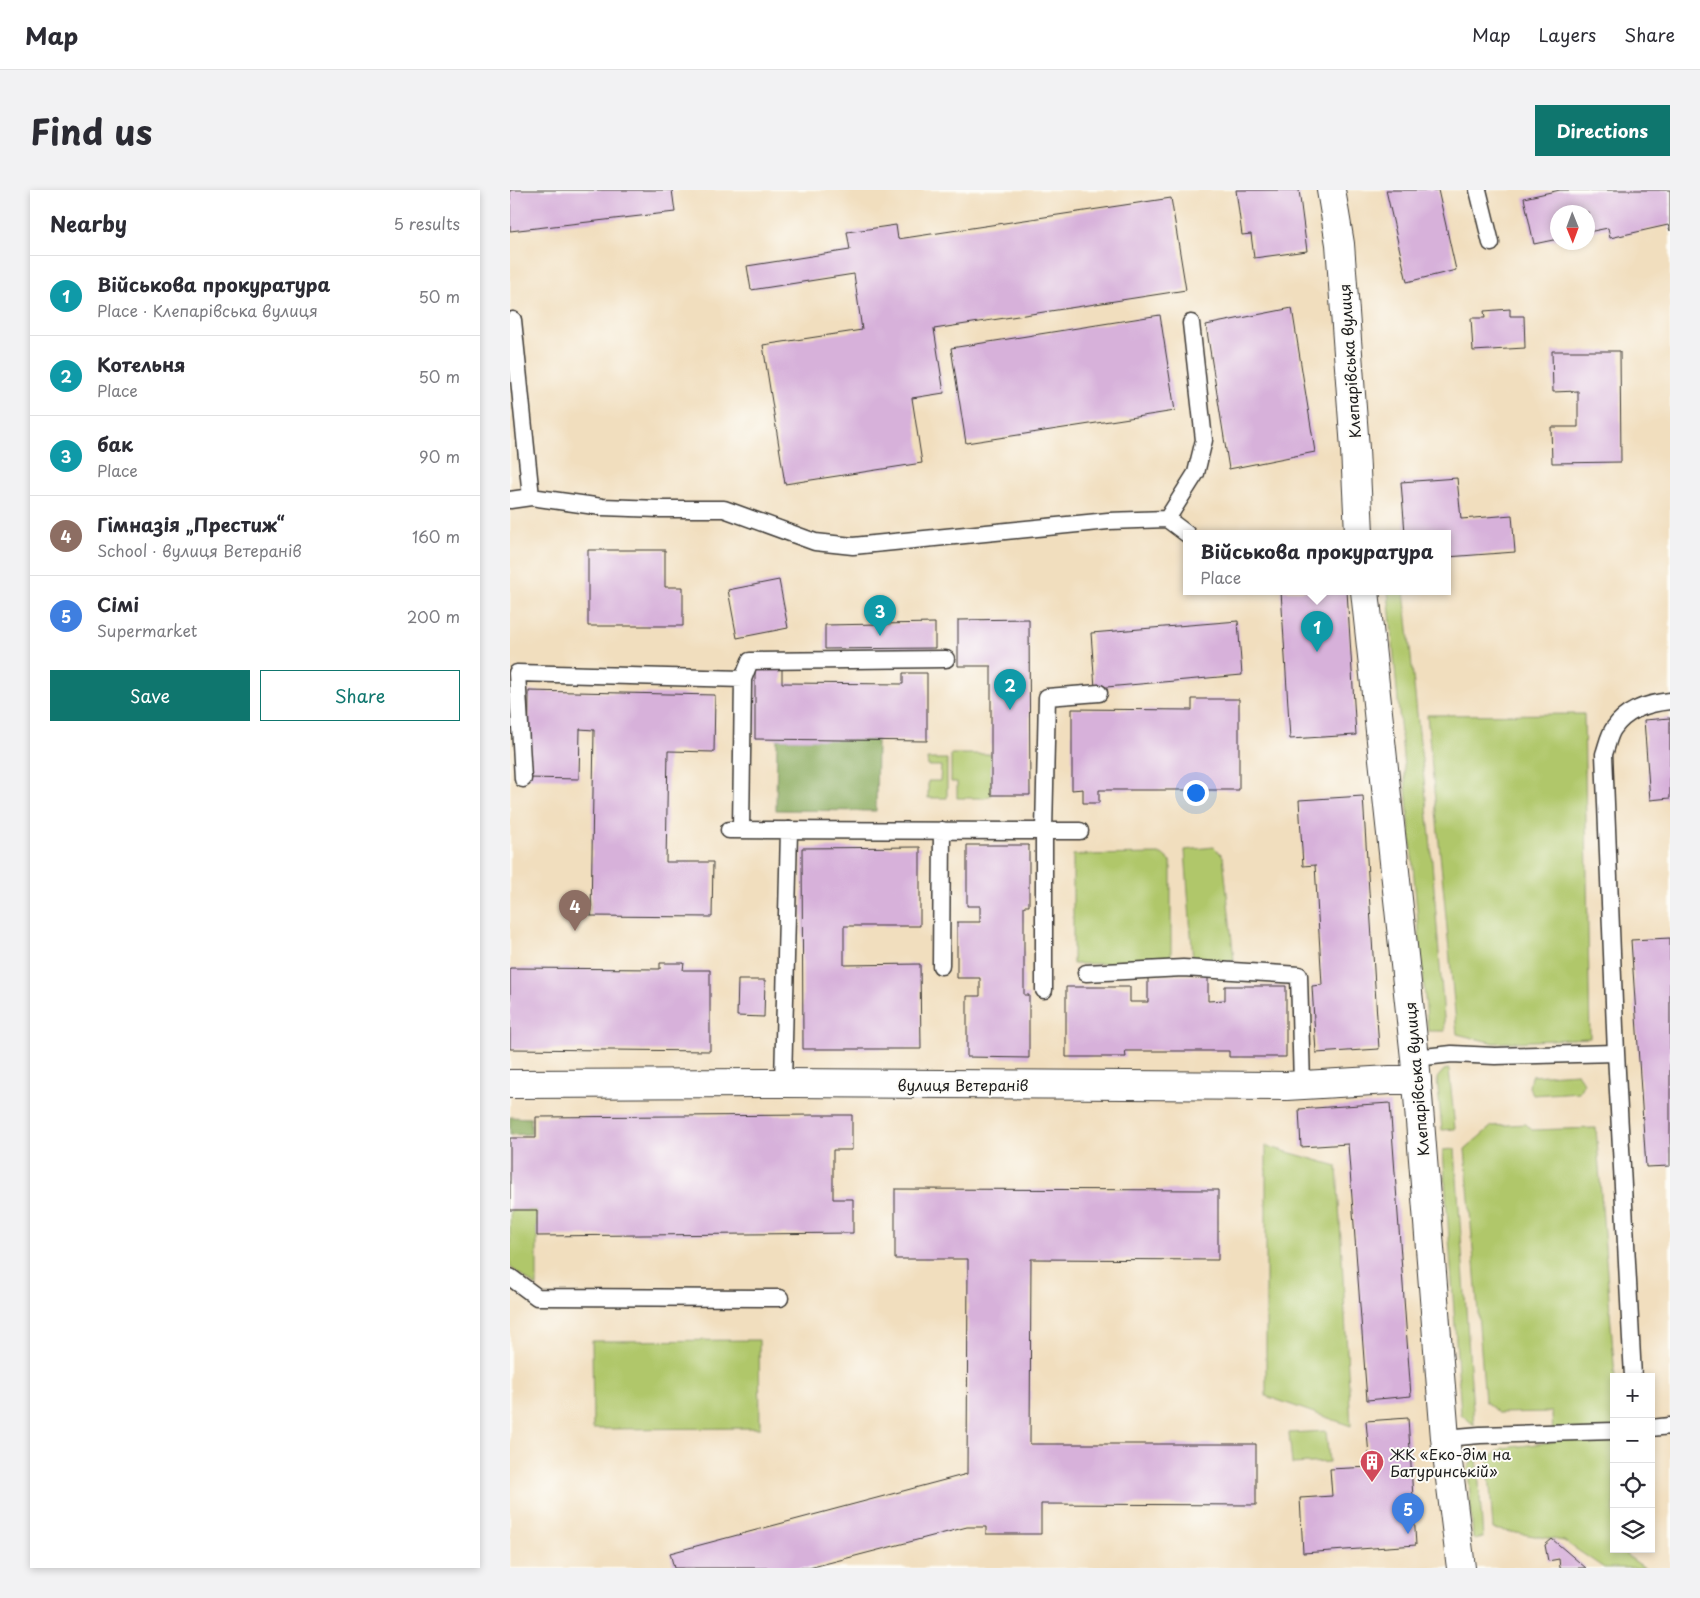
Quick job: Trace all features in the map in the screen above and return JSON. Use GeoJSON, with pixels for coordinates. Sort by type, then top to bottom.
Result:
{"type":"FeatureCollection","features":[{"type":"Feature","properties":{"kind":"main road","name":"Клепарівська вулиця"},"geometry":{"type":"LineString","coordinates":[[1331,190],[1340,244],[1359,530]]}},
{"type":"Feature","properties":{"kind":"main road","name":"Клепарівська вулиця"},"geometry":{"type":"LineString","coordinates":[[1365,595],[1416,1069],[1446,1438],[1461,1568]]}},
{"type":"Feature","properties":{"kind":"main road","name":"вулиця Ветеранів"},"geometry":{"type":"LineString","coordinates":[[510,1084],[783,1082],[1302,1085],[1390,1080],[1416,1069]]}},
{"type":"Feature","properties":{"kind":"lane"},"geometry":{"type":"LineString","coordinates":[[1478,190],[1491,243]]}},
{"type":"Feature","properties":{"kind":"lane"},"geometry":{"type":"LineString","coordinates":[[513,320],[531,497]]}},
{"type":"Feature","properties":{"kind":"lane"},"geometry":{"type":"LineString","coordinates":[[1167,519],[1196,473],[1204,440],[1191,323]]}},
{"type":"Feature","properties":{"kind":"lane"},"geometry":{"type":"LineString","coordinates":[[510,500],[531,497],[602,507],[724,509],[815,542],[853,546],[1108,521],[1167,519],[1183,531]]}},
{"type":"Feature","properties":{"kind":"lane"},"geometry":{"type":"LineString","coordinates":[[946,659],[750,661],[743,679],[735,830],[1080,831]]}},
{"type":"Feature","properties":{"kind":"lane"},"geometry":{"type":"LineString","coordinates":[[523,779],[517,673],[743,679]]}},
{"type":"Feature","properties":{"kind":"lane"},"geometry":{"type":"LineString","coordinates":[[1044,990],[1044,831],[1047,697],[1099,693]]}},
{"type":"Feature","properties":{"kind":"lane"},"geometry":{"type":"LineString","coordinates":[[1634,1373],[1616,1053],[1604,754],[1613,728],[1631,711],[1655,702],[1670,701]]}},
{"type":"Feature","properties":{"kind":"lane"},"geometry":{"type":"LineString","coordinates":[[783,1082],[789,830]]}},
{"type":"Feature","properties":{"kind":"lane"},"geometry":{"type":"LineString","coordinates":[[941,966],[942,830]]}},
{"type":"Feature","properties":{"kind":"lane"},"geometry":{"type":"LineString","coordinates":[[1086,973],[1183,968],[1299,975],[1302,1085]]}},
{"type":"Feature","properties":{"kind":"lane"},"geometry":{"type":"LineString","coordinates":[[1416,1069],[1452,1054],[1495,1056],[1616,1053]]}},
{"type":"Feature","properties":{"kind":"lane"},"geometry":{"type":"LineString","coordinates":[[510,1278],[537,1297],[780,1298]]}},
{"type":"Feature","properties":{"kind":"lane"},"geometry":{"type":"LineString","coordinates":[[1655,1428],[1670,1426]]}},
{"type":"Feature","properties":{"kind":"lane"},"geometry":{"type":"LineString","coordinates":[[1446,1438],[1480,1435],[1610,1431]]}},
{"type":"Feature","properties":{"kind":"green space"},"geometry":{"type":"Polygon","coordinates":[[[1388,595],[1404,595],[1430,836],[1445,1031],[1428,1031],[1388,595]]]}},
{"type":"Feature","properties":{"kind":"green space"},"geometry":{"type":"Polygon","coordinates":[[[1584,714],[1590,1038],[1494,1043],[1457,1034],[1427,715],[1584,714]]]}},
{"type":"Feature","properties":{"kind":"green space"},"geometry":{"type":"Polygon","coordinates":[[[777,739],[877,740],[876,811],[776,810],[777,739]]]}},
{"type":"Feature","properties":{"kind":"green space"},"geometry":{"type":"Polygon","coordinates":[[[951,754],[992,754],[991,795],[985,798],[957,798],[957,782],[951,782],[951,754]]]}},
{"type":"Feature","properties":{"kind":"green space"},"geometry":{"type":"Polygon","coordinates":[[[927,759],[947,759],[947,798],[928,798],[928,781],[940,781],[941,766],[928,766],[927,759]]]}},
{"type":"Feature","properties":{"kind":"green space"},"geometry":{"type":"Polygon","coordinates":[[[1214,847],[1223,856],[1234,960],[1193,962],[1185,850],[1214,847]]]}},
{"type":"Feature","properties":{"kind":"green space"},"geometry":{"type":"Polygon","coordinates":[[[1162,854],[1171,862],[1171,963],[1073,964],[1073,855],[1162,854]]]}},
{"type":"Feature","properties":{"kind":"green space"},"geometry":{"type":"Polygon","coordinates":[[[1449,1069],[1455,1129],[1442,1130],[1437,1078],[1444,1070],[1449,1069]]]}},
{"type":"Feature","properties":{"kind":"green space"},"geometry":{"type":"Polygon","coordinates":[[[1577,1073],[1584,1083],[1579,1092],[1533,1095],[1529,1087],[1531,1076],[1577,1073]]]}},
{"type":"Feature","properties":{"kind":"green space"},"geometry":{"type":"Polygon","coordinates":[[[510,1117],[531,1118],[531,1134],[510,1135],[510,1117]]]}},
{"type":"Feature","properties":{"kind":"green space"},"geometry":{"type":"Polygon","coordinates":[[[1526,1124],[1532,1130],[1596,1128],[1615,1373],[1610,1373],[1610,1553],[1626,1553],[1645,1568],[1604,1568],[1564,1541],[1493,1529],[1488,1458],[1503,1448],[1553,1442],[1552,1412],[1498,1413],[1485,1401],[1465,1149],[1492,1126],[1526,1124]]]}},
{"type":"Feature","properties":{"kind":"green space"},"geometry":{"type":"Polygon","coordinates":[[[1266,1146],[1337,1166],[1351,1426],[1266,1396],[1266,1146]]]}},
{"type":"Feature","properties":{"kind":"green space"},"geometry":{"type":"Polygon","coordinates":[[[1455,1149],[1474,1425],[1461,1414],[1443,1150],[1455,1149]]]}},
{"type":"Feature","properties":{"kind":"green space"},"geometry":{"type":"Polygon","coordinates":[[[510,1210],[537,1210],[537,1287],[510,1267],[510,1210]]]}},
{"type":"Feature","properties":{"kind":"green space"},"geometry":{"type":"Polygon","coordinates":[[[759,1340],[760,1428],[593,1429],[592,1341],[759,1340]]]}},
{"type":"Feature","properties":{"kind":"green space"},"geometry":{"type":"Polygon","coordinates":[[[1326,1431],[1329,1462],[1292,1464],[1289,1433],[1326,1431]]]}},
{"type":"Feature","properties":{"kind":"green space"},"geometry":{"type":"Polygon","coordinates":[[[1477,1455],[1483,1538],[1473,1539],[1468,1467],[1477,1455]]]}},
{"type":"Feature","properties":{"kind":"building"},"geometry":{"type":"Polygon","coordinates":[[[510,190],[672,190],[675,212],[510,231],[510,190]]]}},
{"type":"Feature","properties":{"kind":"building"},"geometry":{"type":"Polygon","coordinates":[[[1236,190],[1299,190],[1307,251],[1254,258],[1251,234],[1242,235],[1236,190]]]}},
{"type":"Feature","properties":{"kind":"building"},"geometry":{"type":"Polygon","coordinates":[[[1386,190],[1438,190],[1456,270],[1407,282],[1386,190]]]}},
{"type":"Feature","properties":{"kind":"building"},"geometry":{"type":"Polygon","coordinates":[[[1560,190],[1670,190],[1670,231],[1668,225],[1610,238],[1608,228],[1595,231],[1595,205],[1550,205],[1550,241],[1534,244],[1524,198],[1560,190]]]}},
{"type":"Feature","properties":{"kind":"building"},"geometry":{"type":"Polygon","coordinates":[[[1171,198],[1186,290],[934,329],[944,393],[912,398],[922,463],[785,484],[763,345],[862,330],[854,274],[751,290],[747,266],[850,250],[847,232],[896,225],[898,239],[1171,198]]]}},
{"type":"Feature","properties":{"kind":"building"},"geometry":{"type":"Polygon","coordinates":[[[1292,308],[1315,452],[1229,469],[1206,325],[1292,308]]]}},
{"type":"Feature","properties":{"kind":"building"},"geometry":{"type":"Polygon","coordinates":[[[1510,309],[1510,316],[1524,316],[1525,348],[1473,351],[1471,318],[1485,318],[1484,311],[1510,309]]]}},
{"type":"Feature","properties":{"kind":"building"},"geometry":{"type":"Polygon","coordinates":[[[1160,315],[1175,411],[966,443],[951,348],[1160,315]]]}},
{"type":"Feature","properties":{"kind":"building"},"geometry":{"type":"Polygon","coordinates":[[[1552,351],[1620,351],[1621,462],[1552,463],[1551,427],[1578,427],[1578,391],[1553,392],[1552,351]]]}},
{"type":"Feature","properties":{"kind":"building"},"geometry":{"type":"Polygon","coordinates":[[[1457,478],[1461,519],[1512,515],[1515,552],[1451,557],[1451,530],[1405,530],[1401,482],[1457,478]]]}},
{"type":"Feature","properties":{"kind":"building"},"geometry":{"type":"Polygon","coordinates":[[[588,550],[665,550],[665,587],[683,587],[683,626],[588,626],[588,550]]]}},
{"type":"Feature","properties":{"kind":"building"},"geometry":{"type":"Polygon","coordinates":[[[779,580],[788,628],[737,638],[728,590],[779,580]]]}},
{"type":"Feature","properties":{"kind":"building"},"geometry":{"type":"Polygon","coordinates":[[[1281,595],[1347,595],[1356,735],[1290,739],[1281,595]]]}},
{"type":"Feature","properties":{"kind":"building"},"geometry":{"type":"Polygon","coordinates":[[[1029,619],[1030,795],[991,795],[991,666],[958,666],[958,620],[1029,619]]]}},
{"type":"Feature","properties":{"kind":"building"},"geometry":{"type":"Polygon","coordinates":[[[1238,621],[1242,675],[1095,688],[1091,633],[1238,621]]]}},
{"type":"Feature","properties":{"kind":"building"},"geometry":{"type":"Polygon","coordinates":[[[935,623],[935,648],[825,649],[825,625],[935,623]]]}},
{"type":"Feature","properties":{"kind":"building"},"geometry":{"type":"Polygon","coordinates":[[[755,665],[782,665],[782,683],[903,684],[903,673],[927,673],[927,741],[755,739],[755,665]]]}},
{"type":"Feature","properties":{"kind":"building"},"geometry":{"type":"Polygon","coordinates":[[[529,691],[715,695],[714,752],[668,751],[666,862],[713,862],[712,917],[591,916],[594,730],[580,729],[579,779],[528,778],[529,691]]]}},
{"type":"Feature","properties":{"kind":"building"},"geometry":{"type":"Polygon","coordinates":[[[1192,699],[1239,699],[1239,790],[1099,790],[1099,803],[1083,803],[1083,789],[1072,790],[1072,709],[1192,710],[1192,699]]]}},
{"type":"Feature","properties":{"kind":"building"},"geometry":{"type":"Polygon","coordinates":[[[1670,718],[1670,798],[1650,800],[1644,720],[1670,718]]]}},
{"type":"Feature","properties":{"kind":"building"},"geometry":{"type":"Polygon","coordinates":[[[1363,796],[1379,1049],[1316,1053],[1312,986],[1322,985],[1315,865],[1303,866],[1299,800],[1363,796]]]}},
{"type":"Feature","properties":{"kind":"building"},"geometry":{"type":"Polygon","coordinates":[[[967,845],[1029,845],[1029,906],[1024,906],[1024,995],[1029,995],[1029,1058],[967,1057],[967,996],[980,996],[980,978],[957,978],[957,922],[980,922],[980,906],[967,906],[967,845]]]}},
{"type":"Feature","properties":{"kind":"building"},"geometry":{"type":"Polygon","coordinates":[[[920,847],[920,926],[844,926],[844,965],[920,964],[921,1049],[803,1049],[802,848],[920,847]]]}},
{"type":"Feature","properties":{"kind":"building"},"geometry":{"type":"Polygon","coordinates":[[[1670,938],[1670,1166],[1646,1167],[1631,940],[1670,938]]]}},
{"type":"Feature","properties":{"kind":"building"},"geometry":{"type":"Polygon","coordinates":[[[660,963],[684,963],[683,970],[710,970],[710,1051],[510,1049],[510,968],[660,969],[660,963]]]}},
{"type":"Feature","properties":{"kind":"building"},"geometry":{"type":"Polygon","coordinates":[[[1208,975],[1208,1001],[1225,1000],[1225,986],[1286,986],[1286,1057],[1229,1057],[1229,1051],[1125,1051],[1126,1057],[1066,1057],[1066,987],[1130,987],[1130,1002],[1148,1002],[1148,976],[1208,975]]]}},
{"type":"Feature","properties":{"kind":"building"},"geometry":{"type":"Polygon","coordinates":[[[738,980],[765,980],[764,1017],[737,1016],[738,980]]]}},
{"type":"Feature","properties":{"kind":"building"},"geometry":{"type":"Polygon","coordinates":[[[1390,1103],[1411,1396],[1367,1400],[1348,1144],[1301,1147],[1299,1109],[1390,1103]]]}},
{"type":"Feature","properties":{"kind":"building"},"geometry":{"type":"Polygon","coordinates":[[[852,1115],[852,1150],[833,1150],[833,1199],[853,1199],[853,1233],[537,1236],[537,1210],[510,1210],[510,1138],[536,1138],[536,1117],[852,1115]]]}},
{"type":"Feature","properties":{"kind":"building"},"geometry":{"type":"Polygon","coordinates":[[[895,1189],[1218,1190],[1218,1260],[1031,1259],[1030,1444],[1256,1444],[1256,1505],[1041,1504],[1041,1534],[986,1534],[986,1527],[967,1527],[809,1568],[674,1568],[670,1553],[967,1474],[968,1259],[895,1259],[895,1189]]]}},
{"type":"Feature","properties":{"kind":"building","name":"ЖК «Еко-дім на Батуринській»"},"geometry":{"type":"Polygon","coordinates":[[[1408,1418],[1416,1545],[1303,1553],[1300,1498],[1332,1496],[1330,1469],[1370,1467],[1366,1421],[1408,1418]]]}},
{"type":"Feature","properties":{"kind":"building"},"geometry":{"type":"Polygon","coordinates":[[[1552,1539],[1586,1568],[1560,1568],[1559,1559],[1548,1561],[1545,1545],[1552,1539]]]}},
{"type":"Feature","properties":{"kind":"place","name":"бак"},"geometry":{"type":"Point","coordinates":[880,636]}},
{"type":"Feature","properties":{"kind":"place","name":"Військова прокуратура"},"geometry":{"type":"Point","coordinates":[1317,652]}},
{"type":"Feature","properties":{"kind":"place","name":"Котельня"},"geometry":{"type":"Point","coordinates":[1010,710]}},
{"type":"Feature","properties":{"kind":"place","name":"Гімназія „Престиж“"},"geometry":{"type":"Point","coordinates":[575,931]}},
{"type":"Feature","properties":{"kind":"place","name":"ЖК «Еко-дім на Батуринській»"},"geometry":{"type":"Point","coordinates":[1372,1483]}},
{"type":"Feature","properties":{"kind":"place","name":"Сімі"},"geometry":{"type":"Point","coordinates":[1408,1534]}}]}
